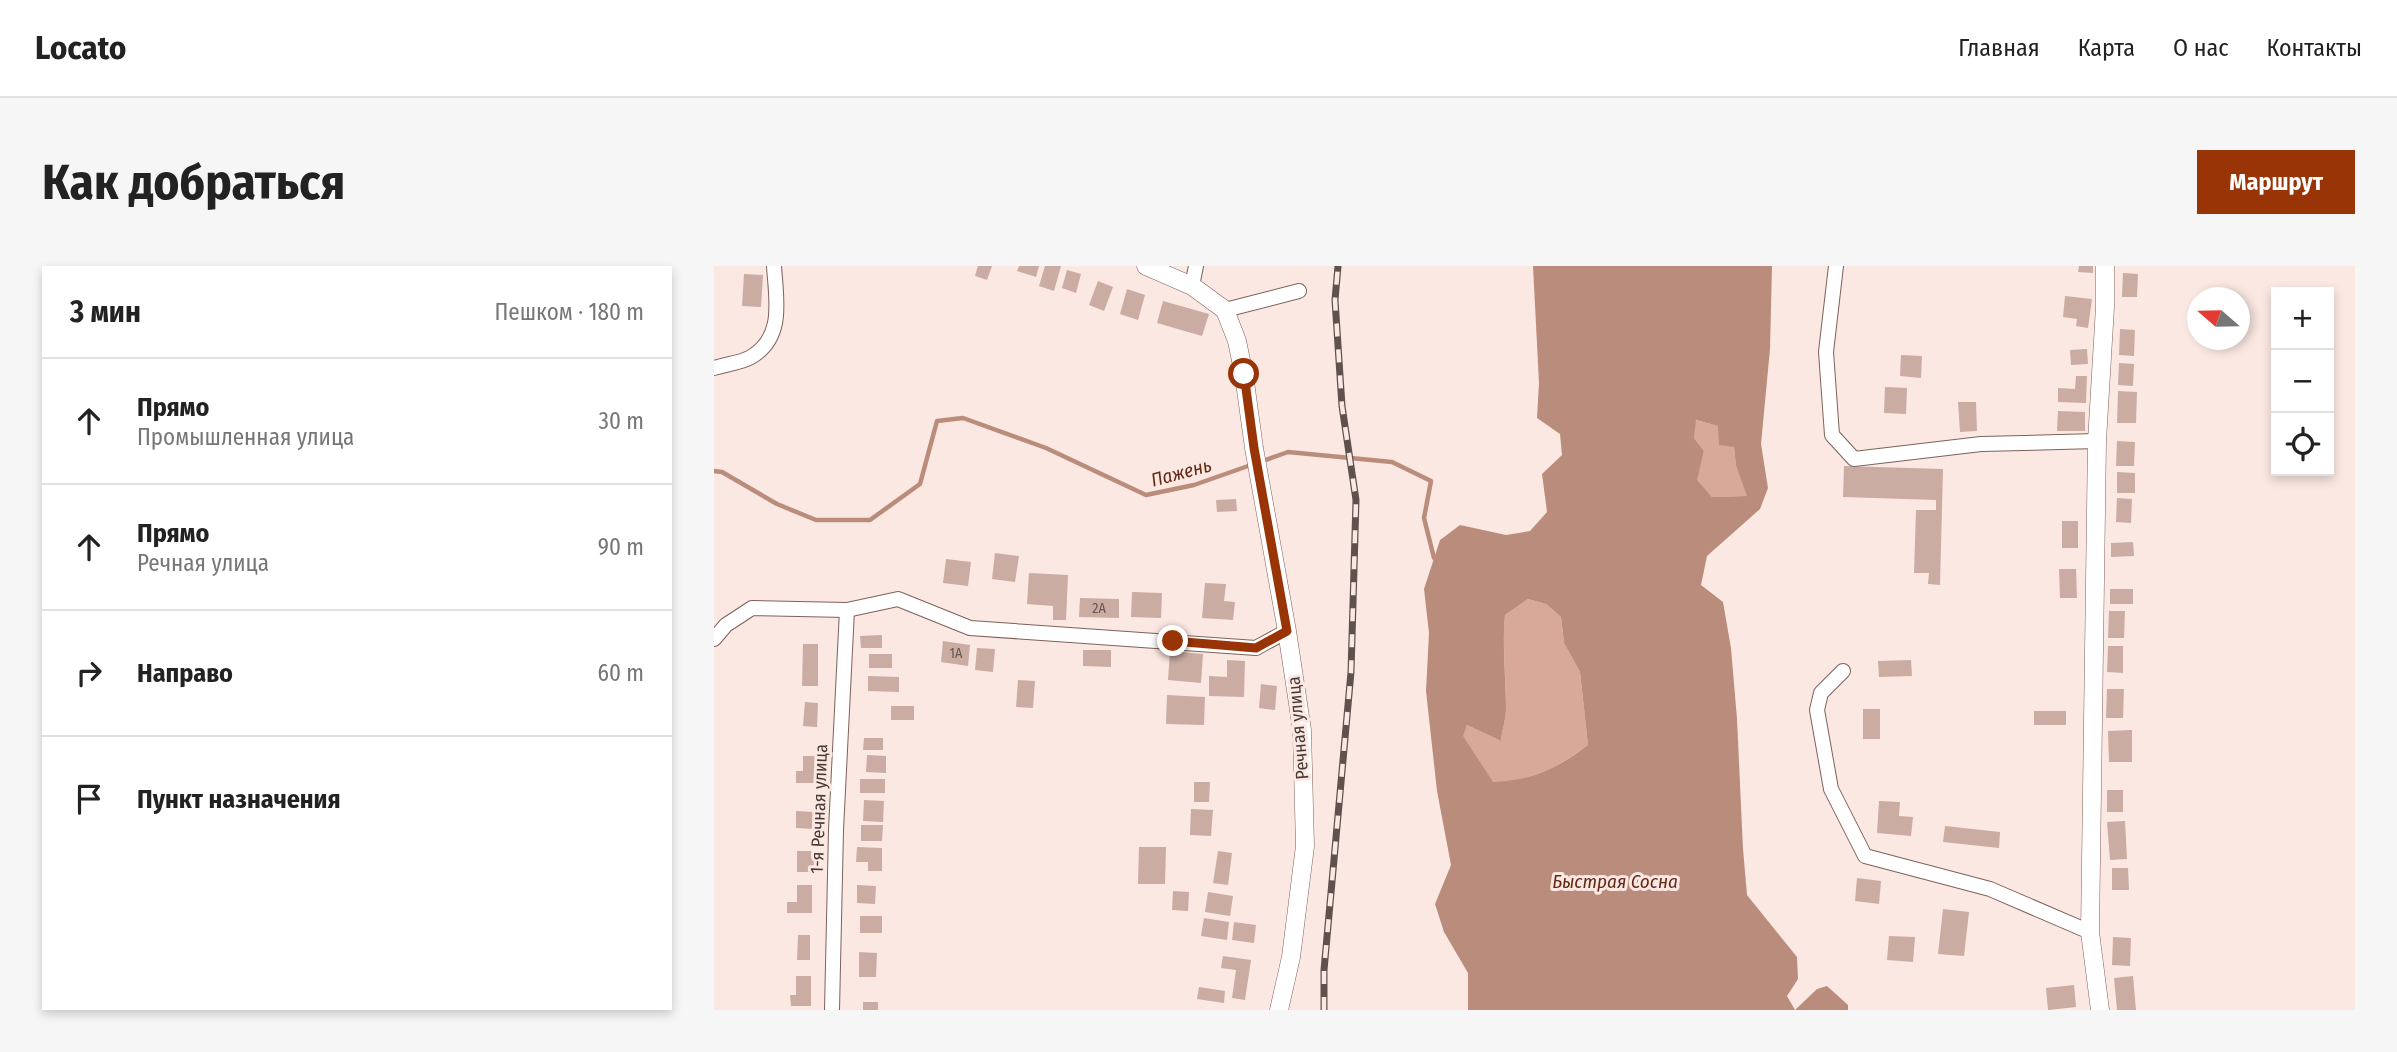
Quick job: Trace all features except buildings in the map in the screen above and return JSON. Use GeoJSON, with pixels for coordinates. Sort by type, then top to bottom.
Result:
{"type":"FeatureCollection","features":[{"type":"Feature","properties":{"kind":"street"},"geometry":{"type":"LineString","coordinates":[[714,368],[751,357],[769,342],[777,324],[774,266]]}},
{"type":"Feature","properties":{"kind":"street"},"geometry":{"type":"LineString","coordinates":[[1146,266],[1192,286],[1225,310],[1299,291]]}},
{"type":"Feature","properties":{"kind":"street"},"geometry":{"type":"LineString","coordinates":[[1192,286],[1196,266]]}},
{"type":"Feature","properties":{"kind":"street"},"geometry":{"type":"LineString","coordinates":[[1836,266],[1826,352],[1832,435],[1854,459],[1981,444],[2097,441]]}},
{"type":"Feature","properties":{"kind":"street"},"geometry":{"type":"LineString","coordinates":[[2100,1010],[2090,932],[2097,441],[2105,266]]}},
{"type":"Feature","properties":{"kind":"street","name":"Речная улица"},"geometry":{"type":"LineString","coordinates":[[1225,310],[1237,341],[1302,730],[1305,846],[1290,957],[1279,1010]]}},
{"type":"Feature","properties":{"kind":"street"},"geometry":{"type":"LineString","coordinates":[[714,639],[726,625],[752,608],[847,610],[898,599],[970,628],[1256,648],[1287,631]]}},
{"type":"Feature","properties":{"kind":"street","name":"1-я Речная улица"},"geometry":{"type":"LineString","coordinates":[[832,1010],[836,830],[847,610]]}},
{"type":"Feature","properties":{"kind":"street"},"geometry":{"type":"LineString","coordinates":[[1843,671],[1821,693],[1817,710],[1830,789],[1865,856],[1990,889],[2090,932]]}},
{"type":"Feature","properties":{"kind":"shaded area"},"geometry":{"type":"Polygon","coordinates":[[[1695,420],[1719,426],[1734,447],[1736,466],[1748,496],[1712,497],[1696,480],[1704,451],[1694,438],[1695,420]]]}},
{"type":"Feature","properties":{"kind":"shaded area"},"geometry":{"type":"Polygon","coordinates":[[[1528,599],[1546,604],[1561,617],[1564,643],[1580,672],[1588,745],[1543,772],[1493,783],[1462,736],[1467,725],[1501,741],[1506,708],[1505,615],[1528,599]]]}},
{"type":"Feature","properties":{"kind":"water","name":"Быстрая Сосна"},"geometry":{"type":"Polygon","coordinates":[[[1533,266],[1772,266],[1770,349],[1761,444],[1768,488],[1760,509],[1707,556],[1701,585],[1723,602],[1731,648],[1747,895],[1797,957],[1798,979],[1787,996],[1795,1010],[1468,1010],[1468,973],[1444,932],[1435,904],[1451,865],[1437,791],[1426,691],[1429,633],[1424,589],[1440,540],[1460,525],[1506,535],[1530,531],[1547,512],[1542,474],[1562,455],[1560,434],[1537,418],[1539,383],[1533,266]],[[1696,420],[1694,438],[1704,451],[1697,480],[1712,497],[1747,496],[1736,466],[1734,447],[1719,445],[1718,426],[1696,420]],[[1528,599],[1505,615],[1506,709],[1501,741],[1467,725],[1463,736],[1493,782],[1520,779],[1544,772],[1588,745],[1580,672],[1564,643],[1561,617],[1546,604],[1528,599]]]}},
{"type":"Feature","properties":{"kind":"water"},"geometry":{"type":"Polygon","coordinates":[[[1827,986],[1848,1005],[1848,1010],[1795,1010],[1817,989],[1827,986]]]}},
{"type":"Feature","properties":{"kind":"waterway","name":"Пажень"},"geometry":{"type":"LineString","coordinates":[[714,471],[722,472],[777,504],[816,520],[870,520],[920,484],[937,421],[963,418],[1046,448],[1146,495],[1194,485],[1251,465]]}},
{"type":"Feature","properties":{"kind":"waterway","name":"Пажень"},"geometry":{"type":"LineString","coordinates":[[1263,461],[1288,452],[1392,462],[1431,481],[1424,518],[1434,558],[1438,559]]}},
{"type":"Feature","properties":{"kind":"railway"},"geometry":{"type":"LineString","coordinates":[[1324,1010],[1324,970],[1351,672],[1356,500],[1342,406],[1335,300],[1338,266]]}},
{"type":"Feature","properties":{"kind":"route"},"geometry":{"type":"LineString","coordinates":[[1173,641],[1256,648],[1287,631],[1254,448],[1244,374]]}}]}
